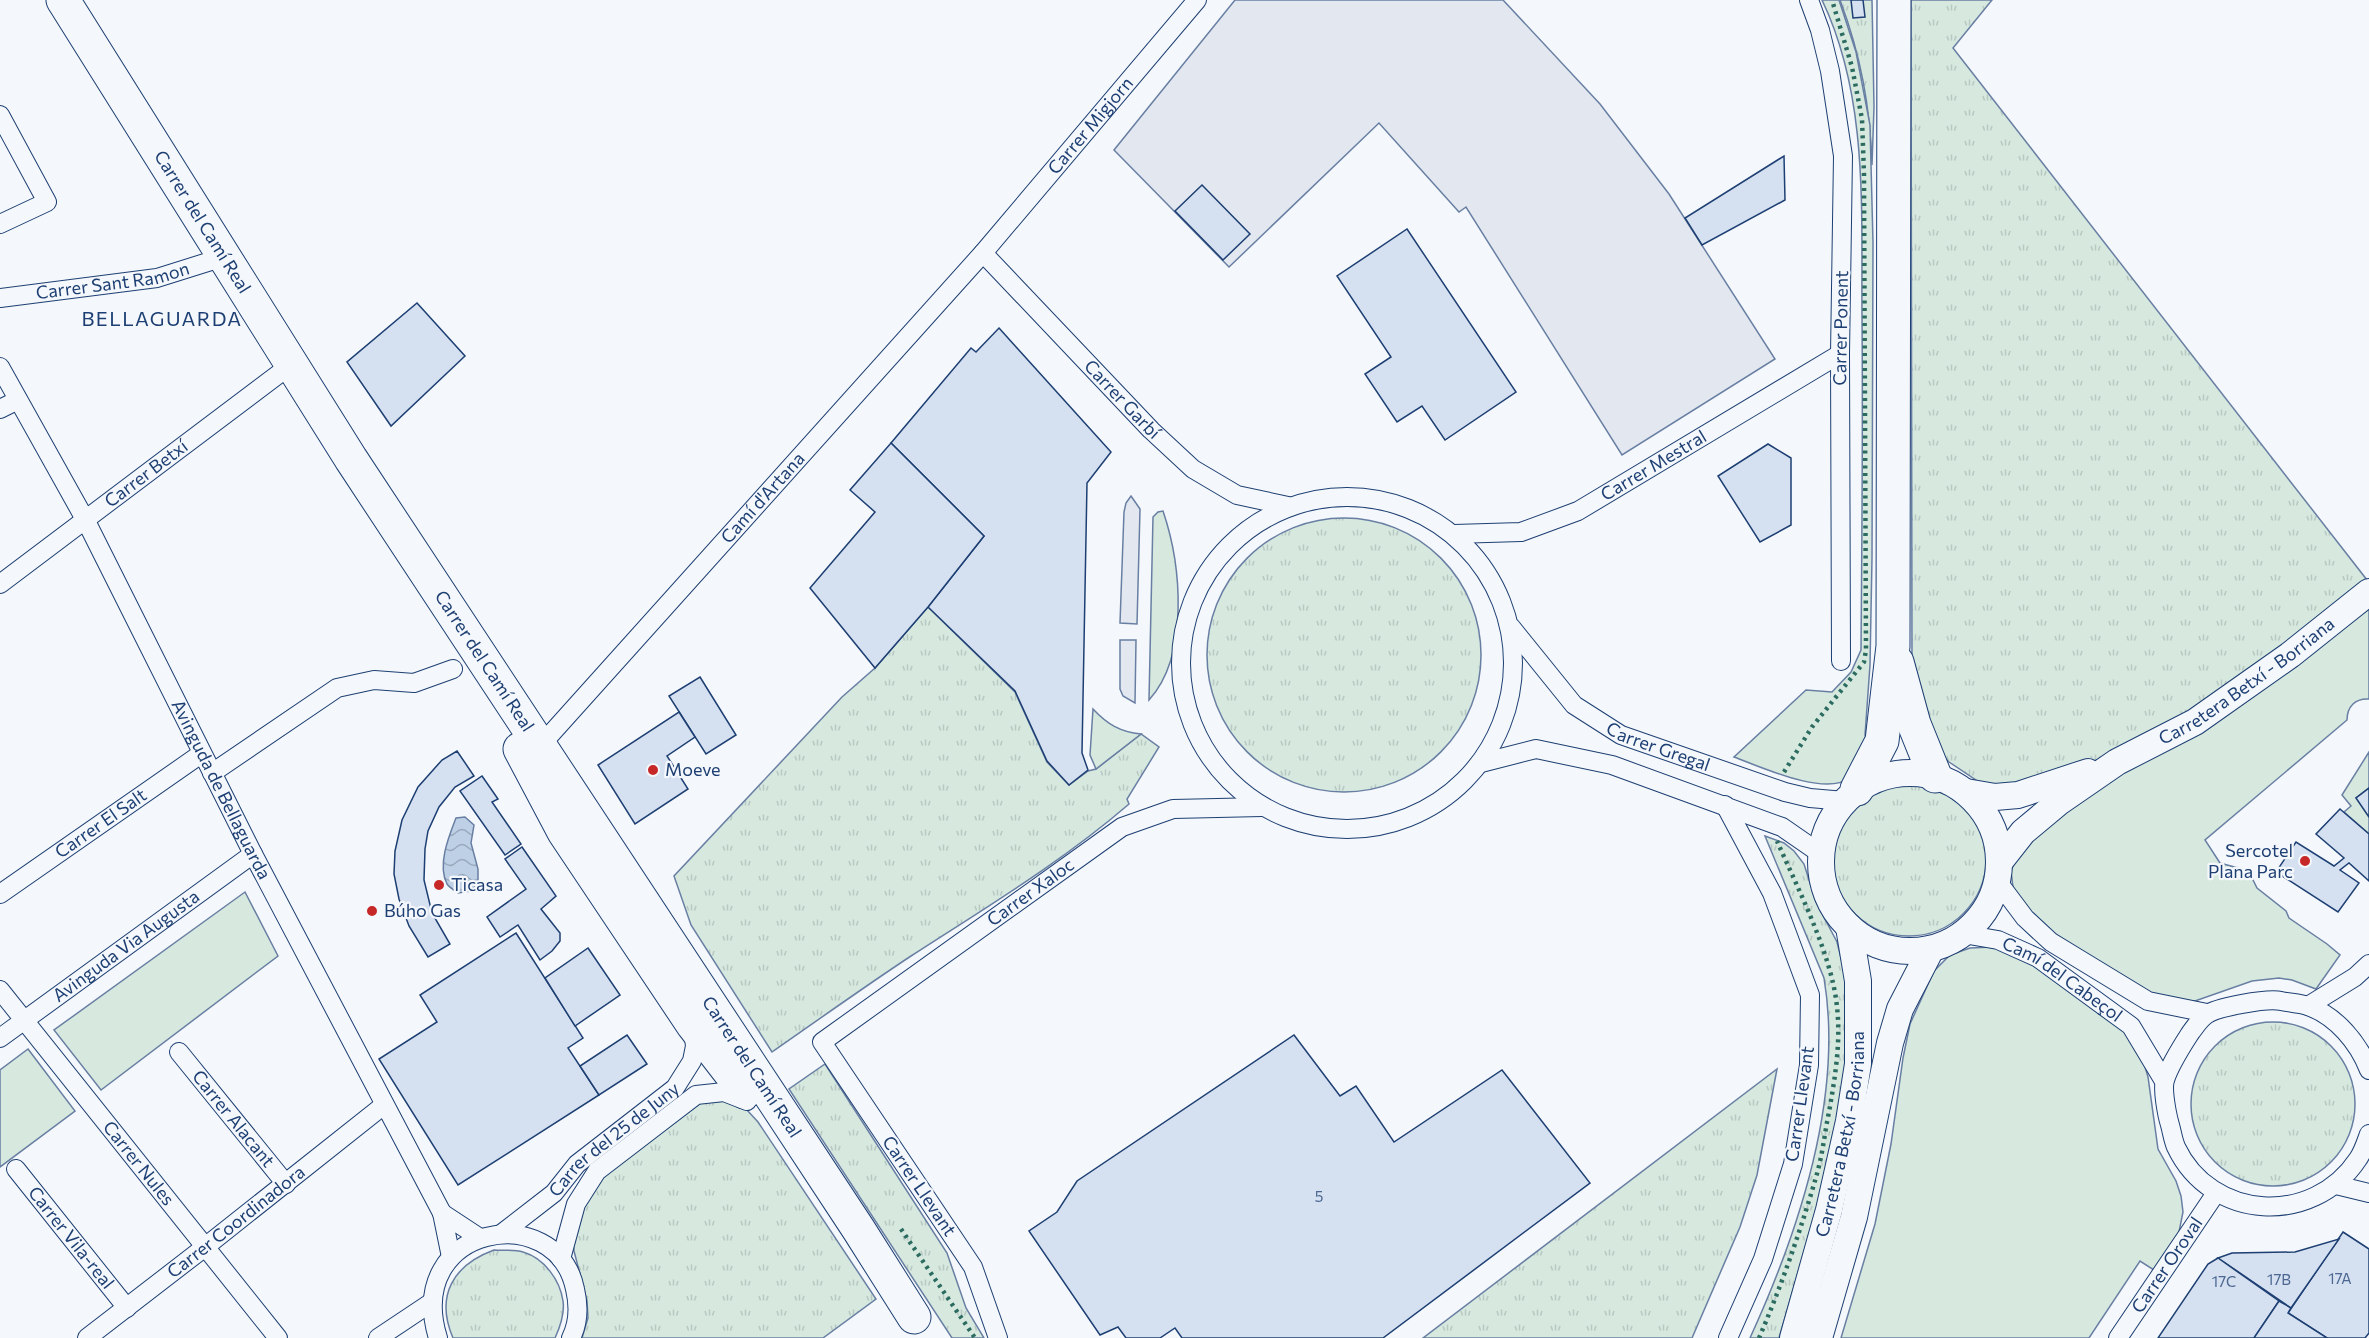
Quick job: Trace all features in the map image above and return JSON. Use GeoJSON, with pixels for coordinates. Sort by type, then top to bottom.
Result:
{"type":"FeatureCollection","features":[{"type":"Feature","properties":{"kind":"highway","name":"Carrer del Camí Real"},"geometry":{"type":"LineString","coordinates":[[63,0],[351,459],[541,745],[921,1328]]}},
{"type":"Feature","properties":{"kind":"highway"},"geometry":{"type":"LineString","coordinates":[[1851,795],[1882,741],[1893,646],[1894,0]]}},
{"type":"Feature","properties":{"kind":"highway"},"geometry":{"type":"LineString","coordinates":[[351,459],[359,492],[370,513],[520,749],[564,832],[693,1025],[754,1104],[844,1239],[921,1328]]}},
{"type":"Feature","properties":{"kind":"highway"},"geometry":{"type":"LineString","coordinates":[[1893,646],[1914,724],[1935,776]]}},
{"type":"Feature","properties":{"kind":"main road","name":"Carretera Betxí - Borriana"},"geometry":{"type":"LineString","coordinates":[[1999,871],[2023,832],[2039,817],[2117,762],[2195,722],[2290,655],[2369,592]]}},
{"type":"Feature","properties":{"kind":"main road","name":"Carretera Betxí - Borriana"},"geometry":{"type":"LineString","coordinates":[[1966,792],[1995,797],[2018,795],[2117,762]]}},
{"type":"Feature","properties":{"kind":"main road"},"geometry":{"type":"LineString","coordinates":[[1908,772],[1935,776],[1952,782],[1966,792],[1983,810],[1995,833],[1999,871],[1985,910],[1963,934],[1931,949],[1899,951],[1872,943],[1849,927],[1832,906],[1823,881],[1821,854],[1828,827],[1851,795],[1881,777],[1908,772]]}},
{"type":"Feature","properties":{"kind":"main road","name":"Carretera Betxí - Borriana"},"geometry":{"type":"LineString","coordinates":[[1793,1338],[1829,1210],[1849,1121],[1858,1064],[1858,981],[1849,927]]}},
{"type":"Feature","properties":{"kind":"main road","name":"Carretera Betxí - Borriana"},"geometry":{"type":"LineString","coordinates":[[1819,1338],[1854,1217],[1890,1043],[1900,1009],[1931,949]]}},
{"type":"Feature","properties":{"kind":"street","name":"Carrer Migjorn"},"geometry":{"type":"LineString","coordinates":[[983,253],[1197,0]]}},
{"type":"Feature","properties":{"kind":"street","name":"Carrer Ponent"},"geometry":{"type":"LineString","coordinates":[[1809,0],[1820,30],[1830,71],[1843,156],[1840,354],[1840,661]]}},
{"type":"Feature","properties":{"kind":"street"},"geometry":{"type":"LineString","coordinates":[[0,115],[47,202],[0,224]]}},
{"type":"Feature","properties":{"kind":"street","name":"Carrer Garbí"},"geometry":{"type":"LineString","coordinates":[[983,253],[1151,430],[1193,469],[1237,495],[1288,506]]}},
{"type":"Feature","properties":{"kind":"street","name":"Camí d'Artana"},"geometry":{"type":"LineString","coordinates":[[541,745],[983,253]]}},
{"type":"Feature","properties":{"kind":"street","name":"Carrer Sant Ramon"},"geometry":{"type":"LineString","coordinates":[[0,298],[156,278],[224,257]]}},
{"type":"Feature","properties":{"kind":"street","name":"Carrer Mestral"},"geometry":{"type":"LineString","coordinates":[[1454,534],[1521,532],[1578,511],[1840,354]]}},
{"type":"Feature","properties":{"kind":"street","name":"Carrer Betxí"},"geometry":{"type":"LineString","coordinates":[[0,584],[292,364]]}},
{"type":"Feature","properties":{"kind":"street","name":"Avinguda de Bellaguarda"},"geometry":{"type":"LineString","coordinates":[[0,367],[86,520],[201,754],[442,1213],[451,1257]]}},
{"type":"Feature","properties":{"kind":"street"},"geometry":{"type":"LineString","coordinates":[[0,409],[18,400]]}},
{"type":"Feature","properties":{"kind":"street"},"geometry":{"type":"LineString","coordinates":[[1331,496],[1375,498],[1417,510],[1454,534],[1490,575],[1511,627],[1514,675],[1504,722],[1481,763],[1457,789],[1428,809],[1373,828],[1316,828],[1262,807],[1221,773],[1192,728],[1180,675],[1185,622],[1206,573],[1242,533],[1288,506],[1331,496]]}},
{"type":"Feature","properties":{"kind":"street","name":"Carrer Gregal"},"geometry":{"type":"LineString","coordinates":[[1511,627],[1574,705],[1621,735],[1785,792],[1810,798],[1851,795]]}},
{"type":"Feature","properties":{"kind":"street"},"geometry":{"type":"LineString","coordinates":[[212,773],[337,687],[374,680],[414,683],[453,669]]}},
{"type":"Feature","properties":{"kind":"street","name":"Carrer Gregal"},"geometry":{"type":"LineString","coordinates":[[1481,763],[1536,749],[1612,765],[1782,827],[1821,854]]}},
{"type":"Feature","properties":{"kind":"street","name":"Carrer El Salt"},"geometry":{"type":"LineString","coordinates":[[0,894],[201,754]]}},
{"type":"Feature","properties":{"kind":"street","name":"Carrer Llevant"},"geometry":{"type":"LineString","coordinates":[[1725,805],[1772,893],[1810,995],[1809,1065],[1793,1164],[1763,1259],[1728,1338]]}},
{"type":"Feature","properties":{"kind":"street","name":"Carrer Xaloc"},"geometry":{"type":"LineString","coordinates":[[822,1042],[1122,826],[1173,809],[1262,807]]}},
{"type":"Feature","properties":{"kind":"street","name":"Avinguda Via Augusta"},"geometry":{"type":"LineString","coordinates":[[0,1038],[253,854]]}},
{"type":"Feature","properties":{"kind":"street","name":"Camí del Cabeçol"},"geometry":{"type":"LineString","coordinates":[[1999,871],[2025,918],[2051,942],[2148,1001],[2207,1014]]}},
{"type":"Feature","properties":{"kind":"street","name":"Camí del Cabeçol"},"geometry":{"type":"LineString","coordinates":[[1963,934],[1998,940],[2021,948],[2131,1026],[2164,1081]]}},
{"type":"Feature","properties":{"kind":"street"},"geometry":{"type":"LineString","coordinates":[[2308,1006],[2355,977],[2369,964]]}},
{"type":"Feature","properties":{"kind":"street","name":"Carrer Nules"},"geometry":{"type":"LineString","coordinates":[[0,990],[278,1338]]}},
{"type":"Feature","properties":{"kind":"street"},"geometry":{"type":"LineString","coordinates":[[2369,1070],[2355,1042],[2334,1021],[2308,1006],[2276,1000],[2243,1003],[2207,1014],[2188,1038],[2164,1081],[2168,1116],[2175,1146],[2192,1172],[2216,1192],[2246,1205],[2277,1208],[2308,1201],[2336,1185],[2359,1159],[2369,1134]]}},
{"type":"Feature","properties":{"kind":"street","name":"Carrer del 25 de Juny"},"geometry":{"type":"LineString","coordinates":[[501,1234],[554,1193],[577,1164],[675,1088],[692,1061],[695,1046],[693,1025]]}},
{"type":"Feature","properties":{"kind":"street","name":"Carrer Llevant"},"geometry":{"type":"LineString","coordinates":[[822,1042],[973,1267],[998,1338]]}},
{"type":"Feature","properties":{"kind":"street","name":"Carrer Alacant"},"geometry":{"type":"LineString","coordinates":[[179,1052],[286,1184]]}},
{"type":"Feature","properties":{"kind":"street","name":"Carrer del 25 de Juny"},"geometry":{"type":"LineString","coordinates":[[561,1259],[576,1204],[597,1171],[696,1095],[724,1092],[754,1104]]}},
{"type":"Feature","properties":{"kind":"street","name":"Carrer Coordinadora"},"geometry":{"type":"LineString","coordinates":[[87,1338],[384,1105]]}},
{"type":"Feature","properties":{"kind":"street","name":"Carrer Vila-real"},"geometry":{"type":"LineString","coordinates":[[16,1169],[127,1308]]}},
{"type":"Feature","properties":{"kind":"street"},"geometry":{"type":"LineString","coordinates":[[2336,1185],[2369,1193]]}},
{"type":"Feature","properties":{"kind":"street","name":"Carrer Oroval"},"geometry":{"type":"LineString","coordinates":[[2118,1338],[2216,1192]]}},
{"type":"Feature","properties":{"kind":"street","name":"Avinguda de Bellaguarda"},"geometry":{"type":"LineString","coordinates":[[442,1213],[480,1238]]}},
{"type":"Feature","properties":{"kind":"street"},"geometry":{"type":"LineString","coordinates":[[438,1338],[432,1321],[432,1302],[437,1278],[451,1257],[464,1246],[480,1238],[501,1234],[524,1236],[544,1245],[561,1259],[574,1280],[579,1304],[576,1328],[571,1338]]}},
{"type":"Feature","properties":{"kind":"street"},"geometry":{"type":"LineString","coordinates":[[378,1338],[432,1302]]}},
{"type":"Feature","properties":{"kind":"green space"},"geometry":{"type":"Polygon","coordinates":[[[1822,0],[1839,0],[1856,52],[1870,125],[1873,243],[1872,558],[1870,665],[1865,735],[1871,748],[1849,778],[1838,783],[1824,784],[1775,773],[1734,757],[1806,690],[1832,692],[1851,672],[1861,650],[1862,237],[1859,156],[1848,76],[1837,37],[1822,0]]]}},
{"type":"Feature","properties":{"kind":"green space"},"geometry":{"type":"Polygon","coordinates":[[[1840,0],[1872,0],[1874,107],[1872,165],[1863,81],[1854,41],[1840,0]]]}},
{"type":"Feature","properties":{"kind":"green space"},"geometry":{"type":"Polygon","coordinates":[[[1911,0],[1992,0],[1953,48],[2367,580],[2311,625],[2188,713],[2087,765],[2016,788],[1985,786],[1949,762],[1936,749],[1912,674],[1911,0]]]}},
{"type":"Feature","properties":{"kind":"green space"},"geometry":{"type":"Polygon","coordinates":[[[1163,511],[1174,557],[1178,608],[1171,659],[1162,681],[1149,700],[1153,517],[1163,511]]]}},
{"type":"Feature","properties":{"kind":"green space"},"geometry":{"type":"Polygon","coordinates":[[[1344,518],[1384,524],[1409,534],[1441,558],[1465,590],[1475,615],[1481,655],[1475,695],[1465,720],[1441,752],[1409,776],[1384,786],[1344,792],[1304,786],[1279,776],[1247,752],[1223,720],[1213,695],[1207,655],[1213,615],[1223,590],[1247,558],[1279,534],[1304,524],[1344,518]]]}},
{"type":"Feature","properties":{"kind":"green space"},"geometry":{"type":"Polygon","coordinates":[[[928,607],[1015,692],[1047,762],[1069,785],[1088,771],[1096,769],[1141,734],[1159,747],[1127,799],[1129,804],[1103,825],[1023,884],[893,968],[772,1052],[691,925],[674,876],[842,697],[875,668],[928,607]]]}},
{"type":"Feature","properties":{"kind":"green space"},"geometry":{"type":"Polygon","coordinates":[[[2369,609],[2369,699],[2353,704],[2348,711],[2347,720],[2205,840],[2220,863],[2245,870],[2257,888],[2286,911],[2289,918],[2340,955],[2316,989],[2279,978],[2252,981],[2195,1001],[2171,1000],[2149,994],[2031,916],[2013,887],[2011,871],[2019,851],[2082,795],[2267,684],[2369,609]]]}},
{"type":"Feature","properties":{"kind":"green space"},"geometry":{"type":"Polygon","coordinates":[[[1093,709],[1114,726],[1141,734],[1096,769],[1090,755],[1093,709]]]}},
{"type":"Feature","properties":{"kind":"green space"},"geometry":{"type":"Polygon","coordinates":[[[2369,752],[2369,788],[2356,798],[2369,817],[2369,834],[2344,812],[2351,806],[2342,795],[2369,752]]]}},
{"type":"Feature","properties":{"kind":"green space"},"geometry":{"type":"Polygon","coordinates":[[[1909,782],[1938,788],[1952,795],[1963,805],[1973,816],[1980,830],[1986,859],[1980,888],[1973,902],[1963,913],[1952,923],[1938,930],[1909,936],[1880,930],[1866,923],[1855,913],[1845,902],[1838,888],[1832,859],[1838,830],[1845,816],[1855,805],[1866,795],[1880,788],[1909,782]]]}},
{"type":"Feature","properties":{"kind":"green space"},"geometry":{"type":"Polygon","coordinates":[[[1765,836],[1784,843],[1804,864],[1816,902],[1837,942],[1846,978],[1846,1073],[1829,1166],[1779,1338],[1750,1338],[1785,1253],[1800,1208],[1813,1162],[1828,1069],[1829,1023],[1824,978],[1765,836]]]}},
{"type":"Feature","properties":{"kind":"green space"},"geometry":{"type":"Polygon","coordinates":[[[245,892],[278,956],[101,1090],[54,1030],[245,892]]]}},
{"type":"Feature","properties":{"kind":"green space"},"geometry":{"type":"Polygon","coordinates":[[[1992,947],[2017,954],[2113,1020],[2132,1038],[2141,1053],[2148,1077],[2158,1149],[2176,1181],[2181,1196],[2183,1212],[2178,1237],[2157,1272],[2140,1261],[2089,1338],[1841,1338],[1875,1224],[1891,1144],[1910,1024],[1934,971],[1950,955],[1970,948],[1992,947]]]}},
{"type":"Feature","properties":{"kind":"green space"},"geometry":{"type":"Polygon","coordinates":[[[2273,1022],[2304,1029],[2331,1046],[2348,1073],[2355,1104],[2348,1135],[2331,1162],[2304,1179],[2273,1186],[2242,1179],[2215,1162],[2198,1135],[2191,1104],[2198,1073],[2215,1046],[2242,1029],[2273,1022]]]}},
{"type":"Feature","properties":{"kind":"green space"},"geometry":{"type":"Polygon","coordinates":[[[28,1049],[75,1111],[0,1167],[0,1070],[28,1049]]]}},
{"type":"Feature","properties":{"kind":"green space"},"geometry":{"type":"Polygon","coordinates":[[[825,1064],[947,1253],[966,1308],[984,1338],[952,1338],[789,1089],[825,1064]]]}},
{"type":"Feature","properties":{"kind":"green space"},"geometry":{"type":"Polygon","coordinates":[[[1777,1069],[1757,1175],[1740,1227],[1692,1338],[1423,1338],[1777,1069]]]}},
{"type":"Feature","properties":{"kind":"green space"},"geometry":{"type":"Polygon","coordinates":[[[719,1097],[747,1110],[758,1122],[876,1299],[823,1338],[582,1338],[588,1318],[587,1301],[573,1239],[575,1222],[593,1184],[705,1100],[719,1097]]]}},
{"type":"Feature","properties":{"kind":"green space"},"geometry":{"type":"Polygon","coordinates":[[[494,1250],[516,1251],[531,1255],[538,1259],[555,1278],[561,1293],[563,1311],[555,1338],[453,1338],[446,1309],[451,1284],[468,1264],[494,1250]]]}},
{"type":"Feature","properties":{"kind":"shaded area"},"geometry":{"type":"Polygon","coordinates":[[[1235,0],[1503,0],[1600,104],[1669,194],[1775,359],[1622,455],[1466,207],[1459,212],[1379,123],[1229,267],[1114,150],[1235,0]]]}},
{"type":"Feature","properties":{"kind":"shaded area"},"geometry":{"type":"Polygon","coordinates":[[[1131,496],[1140,509],[1137,624],[1120,623],[1124,512],[1131,496]]]}},
{"type":"Feature","properties":{"kind":"shaded area"},"geometry":{"type":"Polygon","coordinates":[[[1120,640],[1136,640],[1135,703],[1123,696],[1120,689],[1120,640]]]}},
{"type":"Feature","properties":{"kind":"water"},"geometry":{"type":"Polygon","coordinates":[[[465,817],[474,825],[471,843],[478,869],[478,883],[471,891],[458,893],[447,884],[443,868],[447,842],[456,818],[465,817]]]}},
{"type":"Feature","properties":{"kind":"building"},"geometry":{"type":"Polygon","coordinates":[[[1851,0],[1863,0],[1865,17],[1853,18],[1851,0]]]}},
{"type":"Feature","properties":{"kind":"building"},"geometry":{"type":"Polygon","coordinates":[[[1784,156],[1785,200],[1702,245],[1685,218],[1784,156]]]}},
{"type":"Feature","properties":{"kind":"building"},"geometry":{"type":"Polygon","coordinates":[[[1202,185],[1250,234],[1223,260],[1175,211],[1202,185]]]}},
{"type":"Feature","properties":{"kind":"building"},"geometry":{"type":"Polygon","coordinates":[[[1407,229],[1516,392],[1445,440],[1422,406],[1397,422],[1365,374],[1391,357],[1337,276],[1407,229]]]}},
{"type":"Feature","properties":{"kind":"building"},"geometry":{"type":"Polygon","coordinates":[[[417,303],[465,356],[391,426],[347,362],[417,303]]]}},
{"type":"Feature","properties":{"kind":"building"},"geometry":{"type":"Polygon","coordinates":[[[999,328],[1111,452],[1087,483],[1082,753],[1088,770],[1069,785],[1047,761],[1015,691],[928,607],[984,536],[891,443],[971,348],[976,352],[999,328]]]}},
{"type":"Feature","properties":{"kind":"building"},"geometry":{"type":"Polygon","coordinates":[[[891,443],[984,536],[928,607],[875,668],[810,588],[875,512],[850,490],[891,443]]]}},
{"type":"Feature","properties":{"kind":"building"},"geometry":{"type":"Polygon","coordinates":[[[1768,444],[1791,458],[1791,525],[1760,542],[1718,476],[1768,444]]]}},
{"type":"Feature","properties":{"kind":"building"},"geometry":{"type":"Polygon","coordinates":[[[700,677],[736,735],[706,754],[669,696],[700,677]]]}},
{"type":"Feature","properties":{"kind":"building"},"geometry":{"type":"Polygon","coordinates":[[[679,712],[695,737],[667,756],[688,789],[635,824],[598,765],[679,712]]]}},
{"type":"Feature","properties":{"kind":"building"},"geometry":{"type":"Polygon","coordinates":[[[457,751],[474,776],[455,787],[439,807],[428,831],[424,880],[432,913],[450,944],[428,957],[409,926],[399,899],[394,874],[395,851],[402,820],[418,787],[442,760],[457,751]]]}},
{"type":"Feature","properties":{"kind":"building"},"geometry":{"type":"Polygon","coordinates":[[[482,776],[498,799],[492,802],[521,844],[505,855],[460,791],[482,776]]]}},
{"type":"Feature","properties":{"kind":"building"},"geometry":{"type":"Polygon","coordinates":[[[2369,788],[2369,817],[2356,798],[2369,788]]]}},
{"type":"Feature","properties":{"kind":"building","name":"Sercotel Plana Parc"},"geometry":{"type":"Polygon","coordinates":[[[2340,809],[2369,834],[2369,881],[2349,863],[2340,870],[2359,883],[2338,912],[2276,872],[2296,842],[2334,866],[2344,858],[2316,834],[2340,809]]]}},
{"type":"Feature","properties":{"kind":"building"},"geometry":{"type":"Polygon","coordinates":[[[522,847],[556,896],[541,909],[560,933],[560,941],[540,960],[518,925],[500,937],[487,917],[526,889],[505,859],[522,847]]]}},
{"type":"Feature","properties":{"kind":"building"},"geometry":{"type":"Polygon","coordinates":[[[516,933],[583,1038],[568,1048],[599,1095],[458,1185],[379,1059],[437,1022],[420,995],[516,933]]]}},
{"type":"Feature","properties":{"kind":"building"},"geometry":{"type":"Polygon","coordinates":[[[588,948],[620,995],[575,1026],[545,978],[588,948]]]}},
{"type":"Feature","properties":{"kind":"building"},"geometry":{"type":"Polygon","coordinates":[[[627,1035],[647,1064],[599,1095],[580,1066],[627,1035]]]}},
{"type":"Feature","properties":{"kind":"building"},"geometry":{"type":"Polygon","coordinates":[[[1294,1035],[1340,1096],[1356,1086],[1394,1142],[1502,1070],[1590,1183],[1383,1338],[1182,1338],[1175,1328],[1160,1338],[1126,1338],[1118,1327],[1100,1335],[1029,1231],[1057,1212],[1077,1181],[1294,1035]]]}},
{"type":"Feature","properties":{"kind":"building"},"geometry":{"type":"Polygon","coordinates":[[[2343,1232],[2369,1249],[2369,1333],[2365,1338],[2327,1338],[2288,1313],[2343,1232]]]}},
{"type":"Feature","properties":{"kind":"building"},"geometry":{"type":"Polygon","coordinates":[[[2339,1239],[2291,1308],[2218,1258],[2232,1253],[2295,1252],[2339,1239]]]}},
{"type":"Feature","properties":{"kind":"building"},"geometry":{"type":"Polygon","coordinates":[[[2218,1258],[2279,1301],[2254,1338],[2158,1338],[2208,1264],[2218,1258]]]}},
{"type":"Feature","properties":{"kind":"building"},"geometry":{"type":"Polygon","coordinates":[[[2279,1301],[2291,1308],[2288,1313],[2327,1338],[2254,1338],[2279,1301]]]}},
{"type":"Feature","properties":{"kind":"hedge"},"geometry":{"type":"LineString","coordinates":[[1784,772],[1812,727],[1864,662],[1866,650],[1862,119],[1852,67],[1832,0]]}},
{"type":"Feature","properties":{"kind":"hedge"},"geometry":{"type":"LineString","coordinates":[[1759,1338],[1791,1255],[1818,1170],[1838,1047],[1837,1007],[1828,966],[1813,923],[1777,841]]}},
{"type":"Feature","properties":{"kind":"hedge"},"geometry":{"type":"LineString","coordinates":[[901,1229],[975,1338]]}},
{"type":"Feature","properties":{"kind":"place","name":"Moeve"},"geometry":{"type":"Point","coordinates":[653,770]}},
{"type":"Feature","properties":{"kind":"place","name":"Sercotel Plana Parc"},"geometry":{"type":"Point","coordinates":[2305,861]}},
{"type":"Feature","properties":{"kind":"place","name":"Ticasa"},"geometry":{"type":"Point","coordinates":[439,885]}},
{"type":"Feature","properties":{"kind":"place","name":"Búho Gas"},"geometry":{"type":"Point","coordinates":[372,911]}},
{"type":"Feature","properties":{"kind":"district","name":"BELLAGUARDA"},"geometry":{"type":"Point","coordinates":[162,319]}}]}
